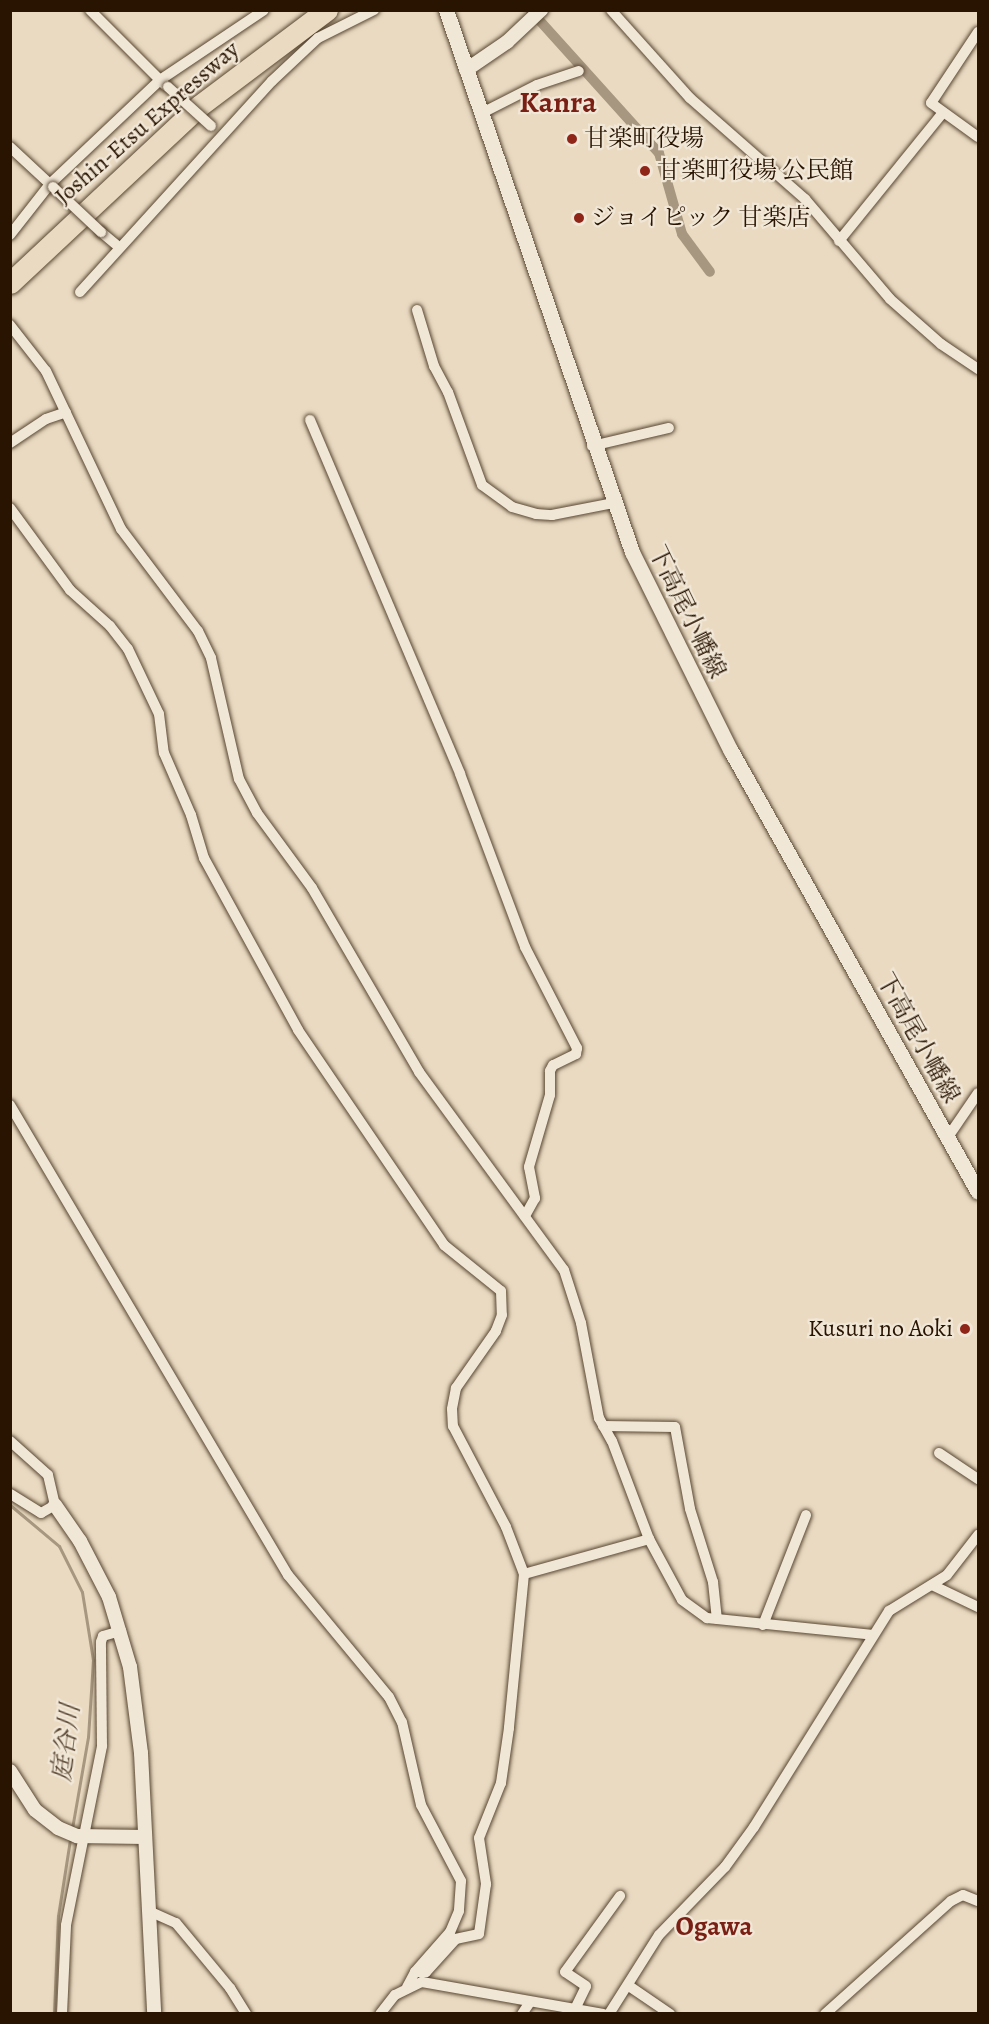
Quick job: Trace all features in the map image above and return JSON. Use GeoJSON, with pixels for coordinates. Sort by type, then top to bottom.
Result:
{"type":"FeatureCollection","features":[{"type":"Feature","properties":{"kind":"highway","name":"Joshin-Etsu Expressway"},"geometry":{"type":"LineString","coordinates":[[10,264],[154,126],[300,10]]}},
{"type":"Feature","properties":{"kind":"highway","name":"Joshin-Etsu Expressway"},"geometry":{"type":"LineString","coordinates":[[10,284],[190,113],[327,10]]}},
{"type":"Feature","properties":{"kind":"main road","name":"下高尾小幡線"},"geometry":{"type":"LineString","coordinates":[[446,10],[592,446],[632,552],[731,751],[978,1192]]}},
{"type":"Feature","properties":{"kind":"street"},"geometry":{"type":"LineString","coordinates":[[90,10],[220,135]]}},
{"type":"Feature","properties":{"kind":"street"},"geometry":{"type":"LineString","coordinates":[[10,235],[51,186],[164,83],[264,10]]}},
{"type":"Feature","properties":{"kind":"street"},"geometry":{"type":"LineString","coordinates":[[80,292],[220,135],[318,38],[374,10]]}},
{"type":"Feature","properties":{"kind":"street"},"geometry":{"type":"LineString","coordinates":[[466,70],[507,42],[541,10]]}},
{"type":"Feature","properties":{"kind":"street"},"geometry":{"type":"LineString","coordinates":[[611,10],[690,98],[805,198],[890,299],[941,344],[978,369]]}},
{"type":"Feature","properties":{"kind":"street"},"geometry":{"type":"LineString","coordinates":[[978,32],[931,104],[942,114],[978,137]]}},
{"type":"Feature","properties":{"kind":"street"},"geometry":{"type":"LineString","coordinates":[[480,114],[537,85],[579,71]]}},
{"type":"Feature","properties":{"kind":"street"},"geometry":{"type":"LineString","coordinates":[[839,241],[942,114]]}},
{"type":"Feature","properties":{"kind":"street"},"geometry":{"type":"LineString","coordinates":[[10,147],[119,247]]}},
{"type":"Feature","properties":{"kind":"street"},"geometry":{"type":"LineString","coordinates":[[417,310],[434,366],[448,392],[482,485],[512,507],[536,514],[552,515],[613,503]]}},
{"type":"Feature","properties":{"kind":"street"},"geometry":{"type":"LineString","coordinates":[[11,326],[46,371],[121,529],[198,631],[211,658],[239,779],[257,813],[312,888],[419,1072],[564,1270],[573,1293],[590,1384],[603,1426],[649,1539],[682,1600],[707,1618],[873,1635]]}},
{"type":"Feature","properties":{"kind":"street"},"geometry":{"type":"LineString","coordinates":[[10,443],[46,419],[66,412]]}},
{"type":"Feature","properties":{"kind":"street"},"geometry":{"type":"LineString","coordinates":[[310,420],[456,763],[525,947],[577,1048],[576,1054],[553,1065],[550,1071],[550,1095],[529,1167],[535,1198],[525,1216]]}},
{"type":"Feature","properties":{"kind":"street"},"geometry":{"type":"LineString","coordinates":[[592,446],[669,428]]}},
{"type":"Feature","properties":{"kind":"street"},"geometry":{"type":"LineString","coordinates":[[10,508],[70,590],[110,626],[128,649],[159,714],[164,753],[191,815],[204,858],[298,1030],[444,1245],[501,1291],[502,1315],[496,1331],[456,1388],[453,1426],[506,1527],[524,1574],[501,1783],[478,1838],[486,1884],[479,1934],[456,1939],[426,1972],[415,1972]]}},
{"type":"Feature","properties":{"kind":"street"},"geometry":{"type":"LineString","coordinates":[[948,1137],[978,1093]]}},
{"type":"Feature","properties":{"kind":"street"},"geometry":{"type":"LineString","coordinates":[[10,1105],[288,1575],[389,1697],[399,1716],[421,1805],[461,1881],[459,1911],[450,1932],[415,1972],[408,1987]]}},
{"type":"Feature","properties":{"kind":"street"},"geometry":{"type":"LineString","coordinates":[[603,1426],[675,1427],[690,1509],[713,1582],[717,1619]]}},
{"type":"Feature","properties":{"kind":"street"},"geometry":{"type":"LineString","coordinates":[[10,1441],[48,1475],[56,1505],[96,1569],[121,1631],[137,1712],[151,1912],[154,2013]]}},
{"type":"Feature","properties":{"kind":"street"},"geometry":{"type":"LineString","coordinates":[[939,1453],[978,1479]]}},
{"type":"Feature","properties":{"kind":"street"},"geometry":{"type":"LineString","coordinates":[[10,1494],[41,1513],[56,1505]]}},
{"type":"Feature","properties":{"kind":"street"},"geometry":{"type":"LineString","coordinates":[[763,1625],[806,1515]]}},
{"type":"Feature","properties":{"kind":"street"},"geometry":{"type":"LineString","coordinates":[[609,2013],[629,1986],[659,1935],[718,1875],[754,1827],[889,1611],[947,1575],[978,1535]]}},
{"type":"Feature","properties":{"kind":"street"},"geometry":{"type":"LineString","coordinates":[[524,1574],[649,1539]]}},
{"type":"Feature","properties":{"kind":"street"},"geometry":{"type":"LineString","coordinates":[[932,1585],[978,1607]]}},
{"type":"Feature","properties":{"kind":"street"},"geometry":{"type":"LineString","coordinates":[[62,2013],[66,1925],[75,1834],[102,1746],[101,1638],[121,1631]]}},
{"type":"Feature","properties":{"kind":"street"},"geometry":{"type":"LineString","coordinates":[[10,1771],[35,1810],[75,1834],[145,1838]]}},
{"type":"Feature","properties":{"kind":"street"},"geometry":{"type":"LineString","coordinates":[[825,2013],[951,1901],[963,1895],[978,1901]]}},
{"type":"Feature","properties":{"kind":"street"},"geometry":{"type":"LineString","coordinates":[[575,2009],[586,1986],[565,1972],[621,1896]]}},
{"type":"Feature","properties":{"kind":"street"},"geometry":{"type":"LineString","coordinates":[[151,1912],[176,1923],[230,1988],[246,2013]]}},
{"type":"Feature","properties":{"kind":"street"},"geometry":{"type":"LineString","coordinates":[[380,2013],[394,1995],[408,1987],[434,1982],[530,2002],[603,2013]]}},
{"type":"Feature","properties":{"kind":"street"},"geometry":{"type":"LineString","coordinates":[[629,1986],[670,2013]]}},
{"type":"Feature","properties":{"kind":"street"},"geometry":{"type":"LineString","coordinates":[[522,2013],[530,2002]]}},
{"type":"Feature","properties":{"kind":"waterway"},"geometry":{"type":"LineString","coordinates":[[531,11],[659,153],[682,234],[710,272]]}},
{"type":"Feature","properties":{"kind":"waterway","name":"庭谷川"},"geometry":{"type":"LineString","coordinates":[[10,1505],[59,1546],[82,1592],[93,1660],[88,1737],[72,1829]]}},
{"type":"Feature","properties":{"kind":"waterway","name":"庭谷川"},"geometry":{"type":"LineString","coordinates":[[54,2014],[58,1916],[70,1839]]}},
{"type":"Feature","properties":{"kind":"place","name":"甘楽町役場"},"geometry":{"type":"Point","coordinates":[572,139]}},
{"type":"Feature","properties":{"kind":"place","name":"甘楽町役場 公民館"},"geometry":{"type":"Point","coordinates":[645,171]}},
{"type":"Feature","properties":{"kind":"place","name":"ジョイピック 甘楽店"},"geometry":{"type":"Point","coordinates":[579,218]}},
{"type":"Feature","properties":{"kind":"place","name":"Kusuri no Aoki"},"geometry":{"type":"Point","coordinates":[965,1329]}},
{"type":"Feature","properties":{"kind":"district","name":"Kanra"},"geometry":{"type":"Point","coordinates":[558,102]}},
{"type":"Feature","properties":{"kind":"district","name":"Ogawa"},"geometry":{"type":"Point","coordinates":[714,1927]}}]}
